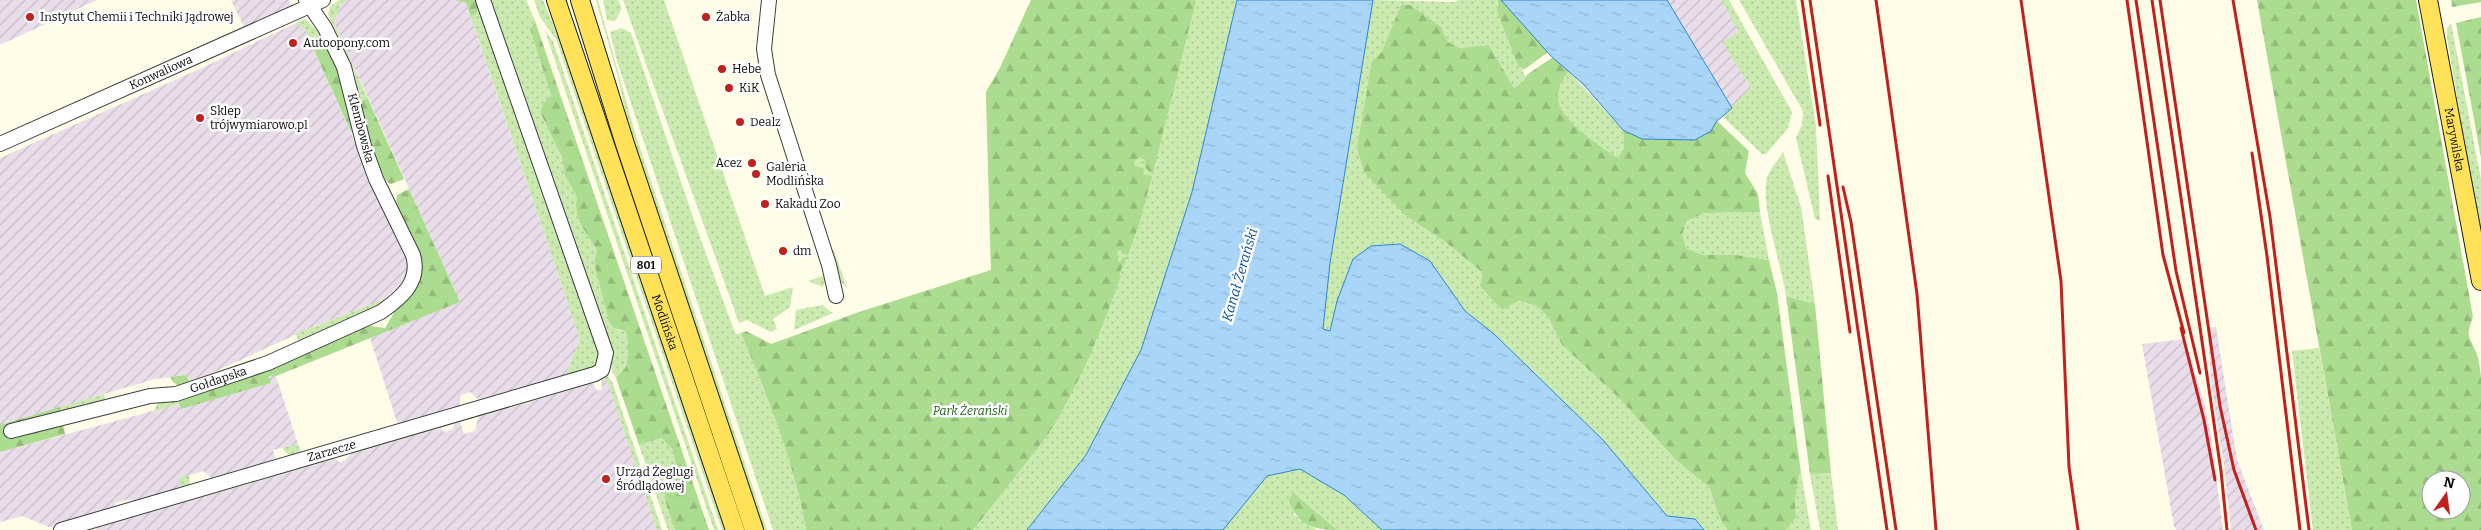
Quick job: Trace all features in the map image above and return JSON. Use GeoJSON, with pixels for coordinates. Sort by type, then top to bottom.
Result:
{"type":"FeatureCollection","features":[{"type":"Feature","properties":{"kind":"main road","name":"Modlińska"},"geometry":{"type":"LineString","coordinates":[[556,0],[735,530]]}},
{"type":"Feature","properties":{"kind":"main road","name":"Modlińska"},"geometry":{"type":"LineString","coordinates":[[580,0],[625,144],[754,530]]}},
{"type":"Feature","properties":{"kind":"main road","name":"Marywilska"},"geometry":{"type":"LineString","coordinates":[[2428,0],[2481,280]]}},
{"type":"Feature","properties":{"kind":"street","name":"Konwaliowa"},"geometry":{"type":"LineString","coordinates":[[0,144],[307,3],[323,0]]}},
{"type":"Feature","properties":{"kind":"street","name":"Zarzecze"},"geometry":{"type":"LineString","coordinates":[[61,530],[464,414],[602,370],[606,353],[483,0]]}},
{"type":"Feature","properties":{"kind":"street"},"geometry":{"type":"LineString","coordinates":[[769,0],[764,49],[768,75],[826,255],[836,296]]}},
{"type":"Feature","properties":{"kind":"street","name":"Klembowska"},"geometry":{"type":"LineString","coordinates":[[307,3],[325,28],[344,66],[366,153],[413,255],[416,265],[410,288]]}},
{"type":"Feature","properties":{"kind":"street","name":"Gołdapska"},"geometry":{"type":"LineString","coordinates":[[11,431],[150,396],[176,394],[268,363],[381,312],[396,302],[410,288]]}},
{"type":"Feature","properties":{"kind":"shaded area","name":"Instytut Chemii i Techniki Jądrowej"},"geometry":{"type":"Polygon","coordinates":[[[0,0],[97,0],[0,45],[0,0]]]}},
{"type":"Feature","properties":{"kind":"shaded area"},"geometry":{"type":"Polygon","coordinates":[[[231,0],[289,0],[291,6],[244,27],[231,0]]]}},
{"type":"Feature","properties":{"kind":"shaded area"},"geometry":{"type":"Polygon","coordinates":[[[348,0],[455,0],[466,3],[580,339],[565,377],[480,401],[470,392],[461,395],[459,407],[398,425],[370,338],[460,302],[334,22],[341,3],[348,0]]]}},
{"type":"Feature","properties":{"kind":"shaded area"},"geometry":{"type":"Polygon","coordinates":[[[1667,0],[1721,0],[1740,32],[1723,42],[1751,88],[1732,108],[1667,0]]]}},
{"type":"Feature","properties":{"kind":"shaded area"},"geometry":{"type":"Polygon","coordinates":[[[294,24],[304,28],[310,41],[408,261],[410,276],[384,299],[315,326],[190,383],[186,375],[155,379],[0,425],[0,158],[204,67],[294,24]]]}},
{"type":"Feature","properties":{"kind":"shaded area"},"geometry":{"type":"Polygon","coordinates":[[[2216,327],[2237,460],[2264,530],[2231,530],[2224,465],[2212,389],[2207,328],[2216,327]]]}},
{"type":"Feature","properties":{"kind":"shaded area"},"geometry":{"type":"Polygon","coordinates":[[[2185,339],[2205,406],[2211,436],[2223,530],[2176,530],[2174,526],[2142,344],[2185,339]]]}},
{"type":"Feature","properties":{"kind":"shaded area"},"geometry":{"type":"Polygon","coordinates":[[[269,376],[276,376],[298,444],[273,450],[276,459],[212,478],[203,471],[179,479],[181,488],[134,502],[129,499],[115,503],[115,507],[49,527],[22,516],[0,522],[0,452],[179,404],[181,408],[271,383],[269,376]]]}},
{"type":"Feature","properties":{"kind":"shaded area"},"geometry":{"type":"Polygon","coordinates":[[[607,379],[657,530],[96,530],[98,527],[335,459],[339,462],[344,461],[351,454],[441,428],[444,432],[449,431],[453,429],[454,424],[460,422],[464,434],[475,431],[478,417],[593,383],[597,391],[602,389],[601,381],[607,379]]]}},
{"type":"Feature","properties":{"kind":"green space"},"geometry":{"type":"Polygon","coordinates":[[[340,0],[348,0],[341,3],[334,22],[368,99],[359,100],[354,70],[328,14],[331,5],[340,0]]]}},
{"type":"Feature","properties":{"kind":"green space"},"geometry":{"type":"Polygon","coordinates":[[[455,0],[477,0],[477,12],[471,17],[466,3],[455,0]]]}},
{"type":"Feature","properties":{"kind":"green space"},"geometry":{"type":"Polygon","coordinates":[[[487,0],[526,0],[535,21],[530,29],[551,95],[543,104],[540,112],[562,157],[565,176],[577,197],[578,219],[597,250],[594,264],[618,330],[625,331],[627,338],[626,365],[616,378],[610,367],[487,0]]]}},
{"type":"Feature","properties":{"kind":"green space"},"geometry":{"type":"Polygon","coordinates":[[[534,0],[543,0],[569,63],[727,530],[722,530],[556,39],[540,17],[534,0]]]}},
{"type":"Feature","properties":{"kind":"green space"},"geometry":{"type":"Polygon","coordinates":[[[596,0],[598,0],[635,133],[767,530],[763,530],[630,133],[618,77],[596,0]]]}},
{"type":"Feature","properties":{"kind":"green space"},"geometry":{"type":"Polygon","coordinates":[[[603,0],[618,0],[622,8],[615,21],[607,20],[603,0]]]}},
{"type":"Feature","properties":{"kind":"green space"},"geometry":{"type":"Polygon","coordinates":[[[623,0],[664,0],[765,296],[793,287],[790,307],[773,319],[777,329],[771,332],[747,320],[739,323],[623,0]]]}},
{"type":"Feature","properties":{"kind":"green space","name":"Park Żerański"},"geometry":{"type":"Polygon","coordinates":[[[1031,0],[1237,0],[1192,192],[1141,350],[1086,455],[1027,530],[814,530],[991,270],[986,92],[1000,68],[1031,0]]]}},
{"type":"Feature","properties":{"kind":"green space","name":"Park Żerański"},"geometry":{"type":"Polygon","coordinates":[[[1031,0],[1196,0],[1153,173],[1146,168],[1145,160],[1140,157],[1135,160],[1134,166],[1144,168],[1142,174],[1152,176],[1140,221],[1128,255],[1119,250],[1116,255],[1119,256],[1117,261],[1120,262],[1124,257],[1127,258],[1119,274],[1121,276],[1099,334],[1073,390],[1050,432],[973,530],[806,530],[788,456],[741,333],[746,331],[771,344],[859,312],[991,270],[986,92],[1000,68],[1031,0]]]}},
{"type":"Feature","properties":{"kind":"green space"},"geometry":{"type":"Polygon","coordinates":[[[1373,0],[1454,2],[1459,0],[1498,0],[1497,4],[1518,66],[1525,69],[1522,71],[1525,76],[1528,74],[1523,82],[1514,88],[1489,45],[1460,48],[1448,42],[1441,27],[1401,5],[1381,53],[1443,240],[1517,301],[1537,306],[1548,317],[1562,345],[1619,398],[1676,460],[1710,488],[1718,514],[1727,530],[1704,530],[1695,519],[1667,516],[1603,440],[1494,334],[1465,311],[1430,261],[1337,301],[1330,331],[1323,329],[1330,263],[1373,0]]]}},
{"type":"Feature","properties":{"kind":"green space"},"geometry":{"type":"Polygon","coordinates":[[[1498,0],[1501,0],[1548,52],[1525,69],[1518,66],[1497,11],[1498,0]]]}},
{"type":"Feature","properties":{"kind":"green space"},"geometry":{"type":"Polygon","coordinates":[[[1721,0],[1729,0],[1792,112],[1788,128],[1766,154],[1762,154],[1722,116],[1751,88],[1722,42],[1739,32],[1721,0]]]}},
{"type":"Feature","properties":{"kind":"green space"},"geometry":{"type":"Polygon","coordinates":[[[1739,0],[1796,0],[1816,126],[1820,221],[1815,219],[1796,138],[1802,125],[1803,111],[1739,0]]]}},
{"type":"Feature","properties":{"kind":"green space"},"geometry":{"type":"Polygon","coordinates":[[[2257,0],[2416,0],[2473,317],[2469,328],[2469,335],[2478,358],[2481,377],[2481,530],[2352,530],[2257,0]]]}},
{"type":"Feature","properties":{"kind":"green space"},"geometry":{"type":"Polygon","coordinates":[[[2451,0],[2481,0],[2481,2],[2452,7],[2451,0]]]}},
{"type":"Feature","properties":{"kind":"green space"},"geometry":{"type":"Polygon","coordinates":[[[478,3],[600,355],[597,367],[565,377],[580,339],[471,17],[478,3]]]}},
{"type":"Feature","properties":{"kind":"green space"},"geometry":{"type":"Polygon","coordinates":[[[1401,5],[1410,5],[1441,27],[1448,42],[1460,48],[1489,45],[1514,88],[1523,82],[1528,74],[1553,57],[1568,71],[1560,86],[1557,97],[1561,109],[1575,126],[1618,158],[1624,148],[1623,130],[1642,139],[1717,121],[1749,151],[1745,173],[1758,194],[1760,212],[1705,213],[1687,221],[1682,234],[1686,248],[1703,255],[1736,255],[1769,260],[1777,293],[1801,473],[1799,474],[1795,501],[1796,517],[1786,530],[1727,530],[1718,514],[1710,488],[1676,460],[1619,398],[1562,345],[1548,317],[1537,306],[1518,301],[1502,310],[1480,286],[1483,273],[1443,240],[1405,215],[1364,172],[1357,148],[1372,61],[1381,53],[1401,5]]]}},
{"type":"Feature","properties":{"kind":"green space"},"geometry":{"type":"Polygon","coordinates":[[[2481,17],[2481,157],[2456,23],[2481,17]]]}},
{"type":"Feature","properties":{"kind":"green space"},"geometry":{"type":"Polygon","coordinates":[[[305,19],[321,34],[310,41],[304,28],[294,24],[305,19]]]}},
{"type":"Feature","properties":{"kind":"green space"},"geometry":{"type":"Polygon","coordinates":[[[535,21],[709,530],[675,530],[667,507],[665,494],[667,483],[678,472],[672,449],[662,438],[639,445],[616,378],[626,365],[627,338],[625,331],[614,328],[609,321],[594,263],[597,250],[578,219],[577,197],[565,176],[562,157],[540,112],[543,104],[551,95],[530,29],[535,21]]]}},
{"type":"Feature","properties":{"kind":"green space"},"geometry":{"type":"Polygon","coordinates":[[[2451,23],[2481,179],[2481,232],[2477,223],[2447,37],[2447,29],[2451,23]]]}},
{"type":"Feature","properties":{"kind":"green space"},"geometry":{"type":"Polygon","coordinates":[[[622,28],[631,33],[696,226],[732,325],[736,334],[741,333],[770,405],[788,456],[806,530],[773,530],[617,61],[610,32],[622,28]]]}},
{"type":"Feature","properties":{"kind":"green space"},"geometry":{"type":"Polygon","coordinates":[[[545,31],[553,41],[718,530],[714,530],[545,31]]]}},
{"type":"Feature","properties":{"kind":"green space"},"geometry":{"type":"Polygon","coordinates":[[[321,34],[334,55],[356,131],[351,132],[310,41],[321,34]]]}},
{"type":"Feature","properties":{"kind":"green space"},"geometry":{"type":"Polygon","coordinates":[[[1568,71],[1623,130],[1624,148],[1618,158],[1573,125],[1560,108],[1557,100],[1558,93],[1568,71]]]}},
{"type":"Feature","properties":{"kind":"green space"},"geometry":{"type":"Polygon","coordinates":[[[368,99],[404,179],[391,184],[386,180],[376,159],[359,100],[368,99]]]}},
{"type":"Feature","properties":{"kind":"green space"},"geometry":{"type":"Polygon","coordinates":[[[1783,152],[1801,207],[1815,304],[1786,296],[1769,220],[1766,204],[1767,178],[1783,152]]]}},
{"type":"Feature","properties":{"kind":"green space"},"geometry":{"type":"Polygon","coordinates":[[[409,189],[460,302],[276,376],[269,376],[271,383],[181,409],[178,401],[364,325],[385,328],[395,311],[413,293],[417,279],[396,204],[397,195],[409,189]]]}},
{"type":"Feature","properties":{"kind":"green space"},"geometry":{"type":"Polygon","coordinates":[[[1760,212],[1769,260],[1736,255],[1703,255],[1686,248],[1682,234],[1687,221],[1705,213],[1760,212]]]}},
{"type":"Feature","properties":{"kind":"green space"},"geometry":{"type":"Polygon","coordinates":[[[834,250],[847,288],[839,280],[830,251],[834,250]]]}},
{"type":"Feature","properties":{"kind":"green space"},"geometry":{"type":"Polygon","coordinates":[[[823,276],[825,281],[823,287],[808,281],[823,276]]]}},
{"type":"Feature","properties":{"kind":"green space"},"geometry":{"type":"Polygon","coordinates":[[[1786,296],[1815,304],[1831,473],[1810,474],[1786,296]]]}},
{"type":"Feature","properties":{"kind":"green space"},"geometry":{"type":"Polygon","coordinates":[[[384,299],[387,304],[300,346],[296,334],[384,299]]]}},
{"type":"Feature","properties":{"kind":"green space"},"geometry":{"type":"Polygon","coordinates":[[[822,305],[833,313],[794,330],[796,310],[822,305]]]}},
{"type":"Feature","properties":{"kind":"green space"},"geometry":{"type":"Polygon","coordinates":[[[2319,348],[2352,530],[2313,530],[2292,351],[2319,348]]]}},
{"type":"Feature","properties":{"kind":"green space"},"geometry":{"type":"Polygon","coordinates":[[[186,375],[192,387],[179,386],[170,377],[186,375]]]}},
{"type":"Feature","properties":{"kind":"green space"},"geometry":{"type":"Polygon","coordinates":[[[607,376],[612,381],[662,530],[657,530],[607,380],[601,381],[607,376]]]}},
{"type":"Feature","properties":{"kind":"green space"},"geometry":{"type":"Polygon","coordinates":[[[590,381],[593,383],[478,417],[478,415],[590,381]]]}},
{"type":"Feature","properties":{"kind":"green space"},"geometry":{"type":"Polygon","coordinates":[[[104,394],[106,402],[61,413],[60,407],[104,394]]]}},
{"type":"Feature","properties":{"kind":"green space"},"geometry":{"type":"Polygon","coordinates":[[[178,401],[179,404],[154,411],[158,402],[178,401]]]}},
{"type":"Feature","properties":{"kind":"green space"},"geometry":{"type":"Polygon","coordinates":[[[60,407],[61,413],[11,428],[13,439],[63,424],[65,434],[0,452],[0,425],[60,407]]]}},
{"type":"Feature","properties":{"kind":"green space"},"geometry":{"type":"Polygon","coordinates":[[[432,427],[433,430],[351,454],[352,450],[432,427]]]}},
{"type":"Feature","properties":{"kind":"green space"},"geometry":{"type":"Polygon","coordinates":[[[663,438],[672,449],[678,472],[671,479],[666,499],[675,530],[668,530],[639,445],[663,438]]]}},
{"type":"Feature","properties":{"kind":"green space"},"geometry":{"type":"Polygon","coordinates":[[[298,444],[301,453],[289,456],[282,448],[298,444]]]}},
{"type":"Feature","properties":{"kind":"green space"},"geometry":{"type":"Polygon","coordinates":[[[333,457],[335,459],[98,527],[100,524],[333,457]]]}},
{"type":"Feature","properties":{"kind":"green space"},"geometry":{"type":"Polygon","coordinates":[[[1301,469],[1344,495],[1382,530],[1337,530],[1293,492],[1294,515],[1317,530],[1223,530],[1267,476],[1301,469]]]}},
{"type":"Feature","properties":{"kind":"green space"},"geometry":{"type":"Polygon","coordinates":[[[1799,473],[1801,473],[1811,530],[1786,530],[1796,517],[1795,501],[1799,473]]]}},
{"type":"Feature","properties":{"kind":"green space"},"geometry":{"type":"Polygon","coordinates":[[[1831,473],[1838,530],[1820,530],[1810,474],[1831,473]]]}},
{"type":"Feature","properties":{"kind":"green space"},"geometry":{"type":"Polygon","coordinates":[[[189,475],[190,485],[181,488],[178,479],[189,475]]]}},
{"type":"Feature","properties":{"kind":"green space"},"geometry":{"type":"Polygon","coordinates":[[[1293,492],[1337,530],[1321,529],[1302,521],[1289,501],[1293,492]]]}},
{"type":"Feature","properties":{"kind":"water","name":"Kanał Żerański"},"geometry":{"type":"Polygon","coordinates":[[[1237,0],[1373,0],[1330,263],[1323,329],[1330,331],[1337,301],[1353,259],[1371,246],[1400,244],[1430,261],[1465,311],[1494,334],[1603,440],[1667,516],[1695,519],[1704,530],[1382,530],[1344,495],[1300,469],[1267,476],[1223,530],[1027,530],[1086,455],[1141,350],[1192,192],[1237,0]]]}},
{"type":"Feature","properties":{"kind":"water"},"geometry":{"type":"Polygon","coordinates":[[[1501,0],[1667,0],[1732,108],[1716,122],[1711,131],[1695,140],[1642,139],[1623,130],[1584,85],[1550,55],[1501,0]]]}},
{"type":"Feature","properties":{"kind":"railway"},"geometry":{"type":"LineString","coordinates":[[1802,0],[1820,125]]}},
{"type":"Feature","properties":{"kind":"railway"},"geometry":{"type":"LineString","coordinates":[[1810,0],[1887,530]]}},
{"type":"Feature","properties":{"kind":"railway"},"geometry":{"type":"LineString","coordinates":[[1876,0],[1917,294],[1936,530]]}},
{"type":"Feature","properties":{"kind":"railway"},"geometry":{"type":"LineString","coordinates":[[2021,0],[2061,281],[2069,467],[2078,530]]}},
{"type":"Feature","properties":{"kind":"railway"},"geometry":{"type":"LineString","coordinates":[[2127,0],[2163,255],[2184,333]]}},
{"type":"Feature","properties":{"kind":"railway"},"geometry":{"type":"LineString","coordinates":[[2136,0],[2176,271],[2200,373]]}},
{"type":"Feature","properties":{"kind":"railway"},"geometry":{"type":"LineString","coordinates":[[2152,0],[2221,471],[2227,530]]}},
{"type":"Feature","properties":{"kind":"railway"},"geometry":{"type":"LineString","coordinates":[[2160,0],[2220,406],[2234,470],[2256,530]]}},
{"type":"Feature","properties":{"kind":"railway"},"geometry":{"type":"LineString","coordinates":[[2233,0],[2270,217],[2309,530]]}},
{"type":"Feature","properties":{"kind":"railway"},"geometry":{"type":"LineString","coordinates":[[2252,153],[2267,256],[2300,530]]}},
{"type":"Feature","properties":{"kind":"railway"},"geometry":{"type":"LineString","coordinates":[[1828,176],[1850,332]]}},
{"type":"Feature","properties":{"kind":"railway"},"geometry":{"type":"LineString","coordinates":[[1843,187],[1851,222],[1896,530]]}},
{"type":"Feature","properties":{"kind":"railway"},"geometry":{"type":"LineString","coordinates":[[2181,328],[2204,420],[2215,480]]}},
{"type":"Feature","properties":{"kind":"place","name":"Instytut Chemii i Techniki Jądrowej"},"geometry":{"type":"Point","coordinates":[30,17]}},
{"type":"Feature","properties":{"kind":"place","name":"Żabka"},"geometry":{"type":"Point","coordinates":[706,17]}},
{"type":"Feature","properties":{"kind":"place","name":"Autoopony.com"},"geometry":{"type":"Point","coordinates":[293,43]}},
{"type":"Feature","properties":{"kind":"place","name":"Hebe"},"geometry":{"type":"Point","coordinates":[722,69]}},
{"type":"Feature","properties":{"kind":"place","name":"KiK"},"geometry":{"type":"Point","coordinates":[729,88]}},
{"type":"Feature","properties":{"kind":"place","name":"Sklep trójwymiarowo.pl"},"geometry":{"type":"Point","coordinates":[200,118]}},
{"type":"Feature","properties":{"kind":"place","name":"Dealz"},"geometry":{"type":"Point","coordinates":[740,122]}},
{"type":"Feature","properties":{"kind":"place","name":"Acez"},"geometry":{"type":"Point","coordinates":[752,163]}},
{"type":"Feature","properties":{"kind":"place","name":"Galeria Modlińska"},"geometry":{"type":"Point","coordinates":[756,174]}},
{"type":"Feature","properties":{"kind":"place","name":"Kakadu Zoo"},"geometry":{"type":"Point","coordinates":[765,204]}},
{"type":"Feature","properties":{"kind":"place","name":"dm"},"geometry":{"type":"Point","coordinates":[783,251]}},
{"type":"Feature","properties":{"kind":"place","name":"Urząd Żeglugi Śródlądowej"},"geometry":{"type":"Point","coordinates":[606,479]}}]}
